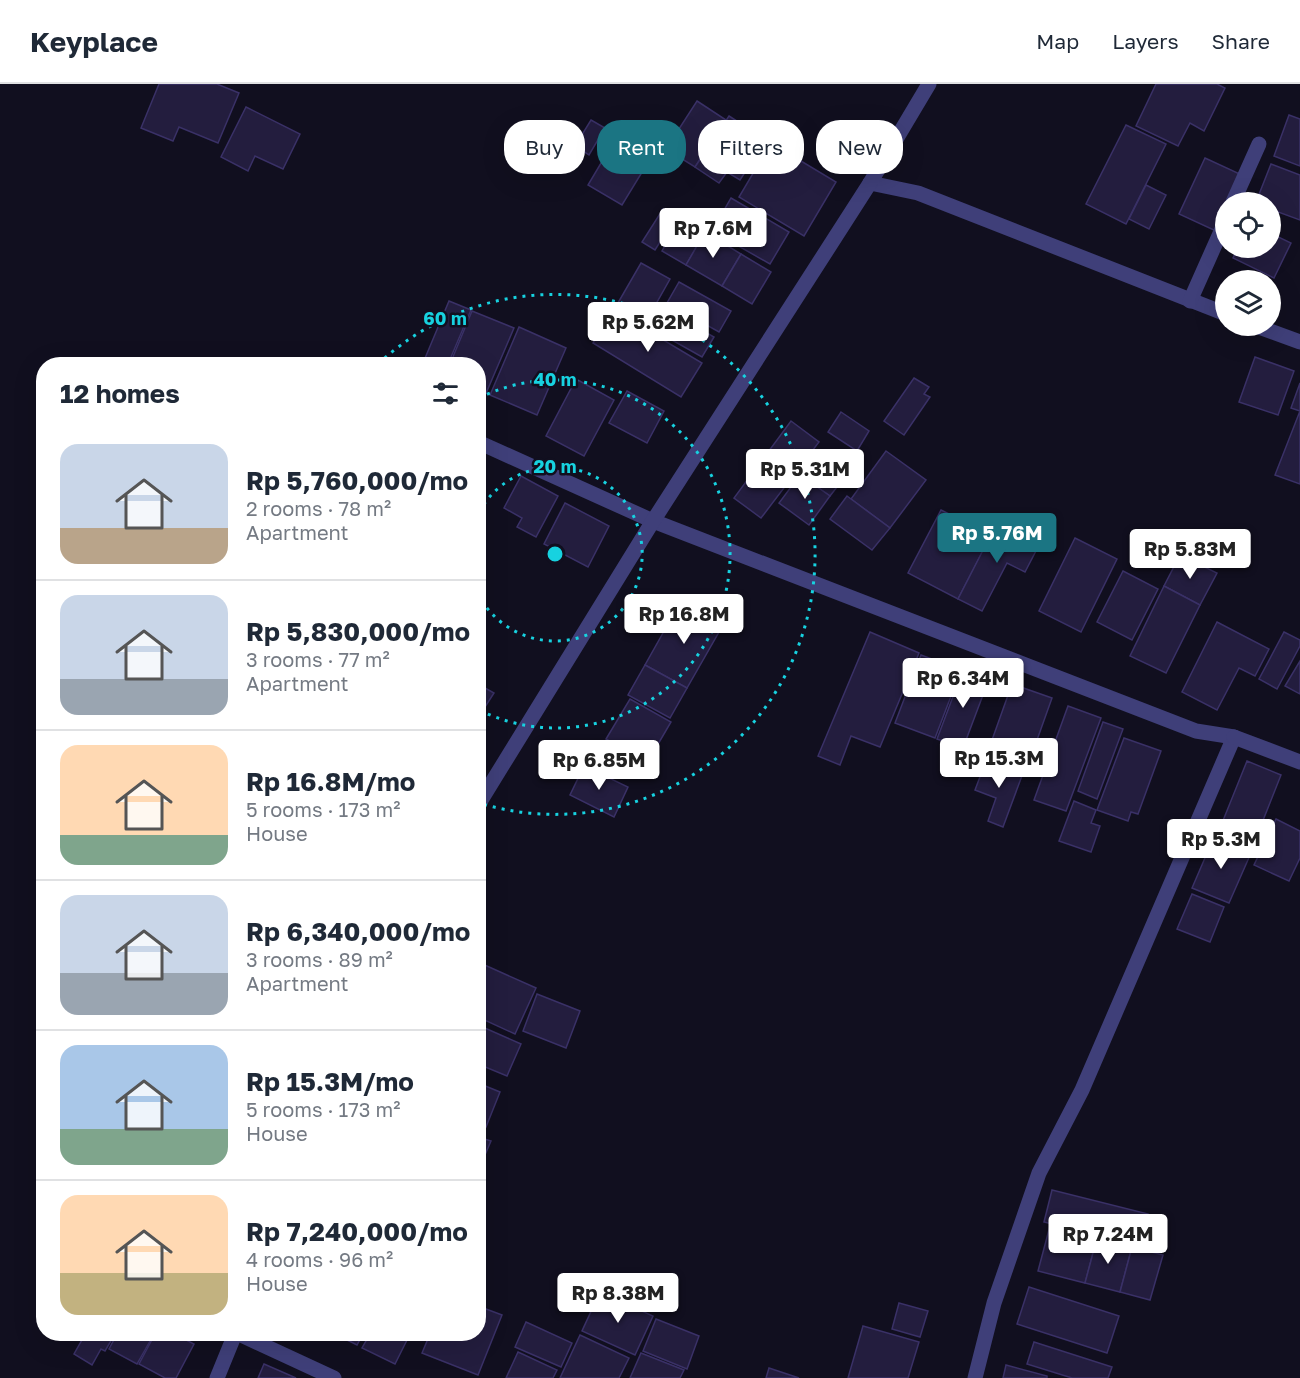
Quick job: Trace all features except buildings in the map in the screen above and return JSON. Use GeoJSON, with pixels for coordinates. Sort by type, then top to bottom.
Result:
{"type":"FeatureCollection","features":[{"type":"Feature","properties":{"kind":"street"},"geometry":{"type":"LineString","coordinates":[[486,792],[652,521],[870,183],[929,84]]}},
{"type":"Feature","properties":{"kind":"street"},"geometry":{"type":"LineString","coordinates":[[1237,192],[1259,144]]}},
{"type":"Feature","properties":{"kind":"street"},"geometry":{"type":"LineString","coordinates":[[870,183],[918,193],[1215,310]]}},
{"type":"Feature","properties":{"kind":"street"},"geometry":{"type":"LineString","coordinates":[[1190,301],[1215,245]]}},
{"type":"Feature","properties":{"kind":"street"},"geometry":{"type":"LineString","coordinates":[[1281,335],[1300,342]]}},
{"type":"Feature","properties":{"kind":"street"},"geometry":{"type":"LineString","coordinates":[[486,446],[652,521],[1196,731],[1234,737],[1300,762]]}},
{"type":"Feature","properties":{"kind":"street"},"geometry":{"type":"LineString","coordinates":[[975,1378],[994,1303],[1039,1173],[1082,1090],[1234,737]]}},
{"type":"Feature","properties":{"kind":"street"},"geometry":{"type":"LineString","coordinates":[[217,1378],[234,1341]]}},
{"type":"Feature","properties":{"kind":"street"},"geometry":{"type":"LineString","coordinates":[[252,1341],[334,1378]]}}]}
